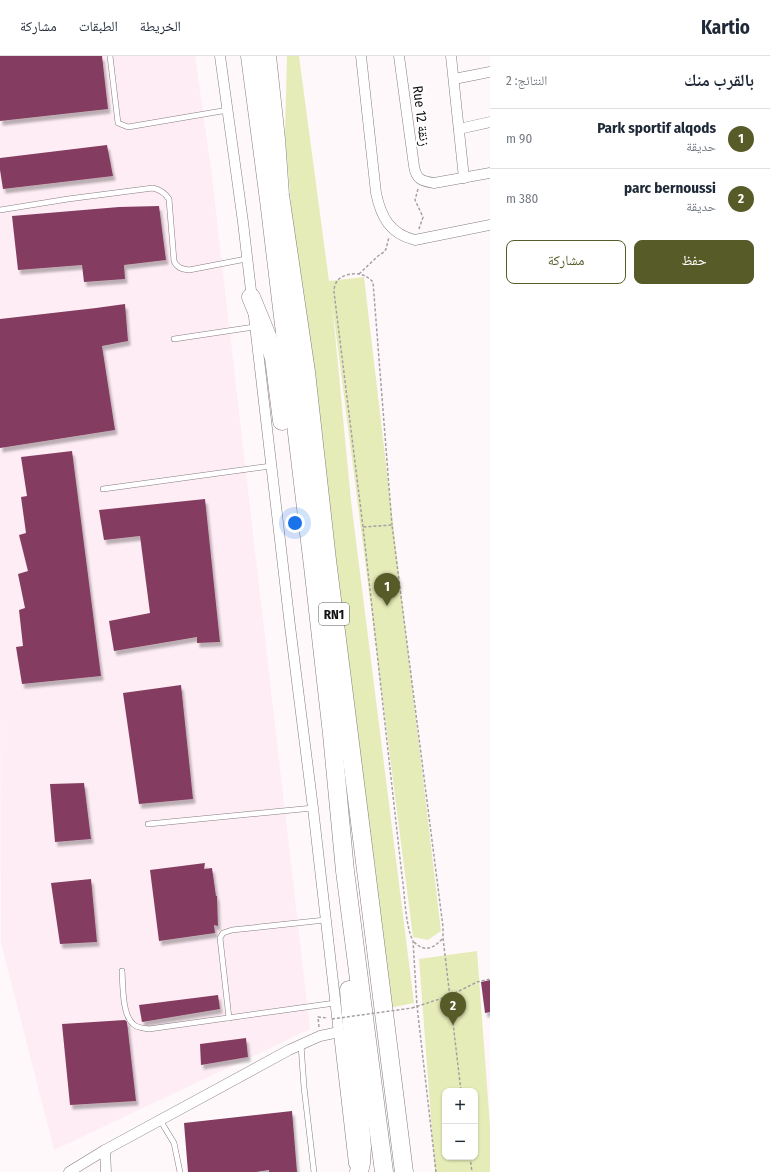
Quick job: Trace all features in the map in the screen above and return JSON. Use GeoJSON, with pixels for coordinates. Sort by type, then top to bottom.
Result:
{"type":"FeatureCollection","features":[{"type":"Feature","properties":{"kind":"highway","name":"RN1"},"geometry":{"type":"LineString","coordinates":[[250,56],[306,508],[332,734],[345,871],[384,1172]]}},
{"type":"Feature","properties":{"kind":"highway","name":"RN1"},"geometry":{"type":"LineString","coordinates":[[267,56],[280,194],[306,372],[327,560],[404,1172]]}},
{"type":"Feature","properties":{"kind":"highway"},"geometry":{"type":"LineString","coordinates":[[279,56],[281,143],[279,171],[280,194]]}},
{"type":"Feature","properties":{"kind":"highway"},"geometry":{"type":"LineString","coordinates":[[251,297],[267,336],[274,358],[292,492],[297,503],[306,508]]}},
{"type":"Feature","properties":{"kind":"highway"},"geometry":{"type":"LineString","coordinates":[[345,871],[345,950],[362,1147],[359,1172]]}},
{"type":"Feature","properties":{"kind":"street"},"geometry":{"type":"LineString","coordinates":[[220,56],[228,110],[313,808],[355,1172]]}},
{"type":"Feature","properties":{"kind":"street"},"geometry":{"type":"LineString","coordinates":[[361,56],[376,194],[383,217],[392,228],[400,234],[415,240],[490,225]]}},
{"type":"Feature","properties":{"kind":"street","name":"Rue 12 زنقة"},"geometry":{"type":"LineString","coordinates":[[399,56],[415,173],[420,179]]}},
{"type":"Feature","properties":{"kind":"street"},"geometry":{"type":"LineString","coordinates":[[451,56],[464,178]]}},
{"type":"Feature","properties":{"kind":"street"},"geometry":{"type":"LineString","coordinates":[[454,79],[490,72]]}},
{"type":"Feature","properties":{"kind":"street"},"geometry":{"type":"LineString","coordinates":[[459,129],[490,122]]}},
{"type":"Feature","properties":{"kind":"street"},"geometry":{"type":"LineString","coordinates":[[420,179],[434,183],[490,173]]}},
{"type":"Feature","properties":{"kind":"street"},"geometry":{"type":"LineString","coordinates":[[69,1172],[105,1150],[301,1044],[320,1036],[339,1032]]}},
{"type":"Feature","properties":{"kind":"street"},"geometry":{"type":"LineString","coordinates":[[105,1150],[106,1172]]}},
{"type":"Feature","properties":{"kind":"lane"},"geometry":{"type":"LineString","coordinates":[[110,56],[118,123],[128,127],[228,110]]}},
{"type":"Feature","properties":{"kind":"lane"},"geometry":{"type":"LineString","coordinates":[[0,210],[68,199],[153,188],[165,192],[170,199],[174,261],[176,266],[189,270],[246,259]]}},
{"type":"Feature","properties":{"kind":"lane"},"geometry":{"type":"LineString","coordinates":[[174,339],[254,328]]}},
{"type":"Feature","properties":{"kind":"lane"},"geometry":{"type":"LineString","coordinates":[[103,488],[271,466]]}},
{"type":"Feature","properties":{"kind":"lane"},"geometry":{"type":"LineString","coordinates":[[148,824],[313,808]]}},
{"type":"Feature","properties":{"kind":"lane"},"geometry":{"type":"LineString","coordinates":[[229,1018],[220,938],[223,933],[232,930],[326,920]]}},
{"type":"Feature","properties":{"kind":"lane"},"geometry":{"type":"LineString","coordinates":[[122,971],[126,1011],[132,1023],[136,1026],[148,1029],[335,1003]]}},
{"type":"Feature","properties":{"kind":"lane"},"geometry":{"type":"LineString","coordinates":[[301,1044],[304,1087],[314,1172]]}},
{"type":"Feature","properties":{"kind":"lane"},"geometry":{"type":"LineString","coordinates":[[160,1120],[174,1143],[180,1172]]}},
{"type":"Feature","properties":{"kind":"path"},"geometry":{"type":"LineString","coordinates":[[415,240],[423,217],[415,200],[420,179]]}},
{"type":"Feature","properties":{"kind":"path"},"geometry":{"type":"LineString","coordinates":[[359,274],[384,252],[392,228]]}},
{"type":"Feature","properties":{"kind":"path"},"geometry":{"type":"LineString","coordinates":[[436,1172],[417,1006],[413,941],[408,926],[363,527],[334,292],[338,280],[343,276],[359,274],[367,277],[373,282],[392,525],[443,927],[449,996],[462,1088]]}},
{"type":"Feature","properties":{"kind":"path"},"geometry":{"type":"LineString","coordinates":[[363,527],[392,525]]}},
{"type":"Feature","properties":{"kind":"path"},"geometry":{"type":"LineString","coordinates":[[413,941],[418,946],[431,948],[436,946],[443,938]]}},
{"type":"Feature","properties":{"kind":"path"},"geometry":{"type":"LineString","coordinates":[[318,1024],[318,1017],[332,1019],[412,1008],[449,996],[478,982],[490,979]]}},
{"type":"Feature","properties":{"kind":"path"},"geometry":{"type":"LineString","coordinates":[[470,1160],[472,1172]]}},
{"type":"Feature","properties":{"kind":"shaded area"},"geometry":{"type":"Polygon","coordinates":[[[0,56],[195,56],[211,169],[310,1029],[54,1150],[1,942],[0,56]]]}},
{"type":"Feature","properties":{"kind":"green space"},"geometry":{"type":"Polygon","coordinates":[[[287,56],[299,56],[329,281],[364,277],[441,931],[428,940],[413,937],[332,302],[351,501],[414,1003],[389,1008],[293,228],[285,135],[287,56]]]}},
{"type":"Feature","properties":{"kind":"green space"},"geometry":{"type":"Polygon","coordinates":[[[477,951],[490,1126],[490,1172],[435,1172],[419,959],[477,951]]]}},
{"type":"Feature","properties":{"kind":"building"},"geometry":{"type":"Polygon","coordinates":[[[0,56],[102,56],[108,109],[0,121],[0,56]]]}},
{"type":"Feature","properties":{"kind":"building"},"geometry":{"type":"Polygon","coordinates":[[[107,145],[113,176],[3,189],[0,158],[107,145]]]}},
{"type":"Feature","properties":{"kind":"building"},"geometry":{"type":"Polygon","coordinates":[[[159,206],[166,260],[124,265],[125,279],[84,282],[82,265],[18,270],[12,216],[119,207],[159,206]]]}},
{"type":"Feature","properties":{"kind":"building"},"geometry":{"type":"Polygon","coordinates":[[[125,304],[128,341],[102,346],[115,430],[0,448],[0,319],[125,304]]]}},
{"type":"Feature","properties":{"kind":"building"},"geometry":{"type":"Polygon","coordinates":[[[72,451],[101,676],[22,684],[16,647],[23,646],[19,610],[25,608],[18,574],[28,571],[19,535],[26,533],[21,497],[27,496],[21,457],[72,451]]]}},
{"type":"Feature","properties":{"kind":"building"},"geometry":{"type":"Polygon","coordinates":[[[205,499],[220,642],[197,643],[197,637],[114,651],[109,621],[150,613],[140,536],[104,540],[99,510],[205,499]]]}},
{"type":"Feature","properties":{"kind":"building"},"geometry":{"type":"Polygon","coordinates":[[[181,685],[193,799],[139,804],[123,693],[181,685]]]}},
{"type":"Feature","properties":{"kind":"building"},"geometry":{"type":"Polygon","coordinates":[[[84,783],[91,839],[55,842],[50,784],[84,783]]]}},
{"type":"Feature","properties":{"kind":"building"},"geometry":{"type":"Polygon","coordinates":[[[205,863],[204,869],[212,868],[217,896],[218,926],[214,925],[215,933],[159,941],[150,870],[205,863]]]}},
{"type":"Feature","properties":{"kind":"building"},"geometry":{"type":"Polygon","coordinates":[[[91,879],[97,942],[60,944],[51,883],[91,879]]]}},
{"type":"Feature","properties":{"kind":"building"},"geometry":{"type":"Polygon","coordinates":[[[490,980],[490,1012],[485,1013],[481,982],[490,980]]]}},
{"type":"Feature","properties":{"kind":"building"},"geometry":{"type":"Polygon","coordinates":[[[218,995],[220,1009],[142,1022],[139,1005],[218,995]]]}},
{"type":"Feature","properties":{"kind":"building"},"geometry":{"type":"Polygon","coordinates":[[[125,1020],[127,1022],[136,1101],[70,1105],[62,1024],[125,1020]]]}},
{"type":"Feature","properties":{"kind":"building"},"geometry":{"type":"Polygon","coordinates":[[[246,1038],[248,1057],[201,1065],[200,1044],[246,1038]]]}},
{"type":"Feature","properties":{"kind":"building"},"geometry":{"type":"Polygon","coordinates":[[[292,1111],[297,1172],[269,1172],[269,1170],[256,1172],[188,1172],[184,1123],[292,1111]]]}},
{"type":"Feature","properties":{"kind":"place","name":"Park sportif alqods"},"geometry":{"type":"Point","coordinates":[387,606]}},
{"type":"Feature","properties":{"kind":"place","name":"parc bernoussi"},"geometry":{"type":"Point","coordinates":[453,1025]}}]}
